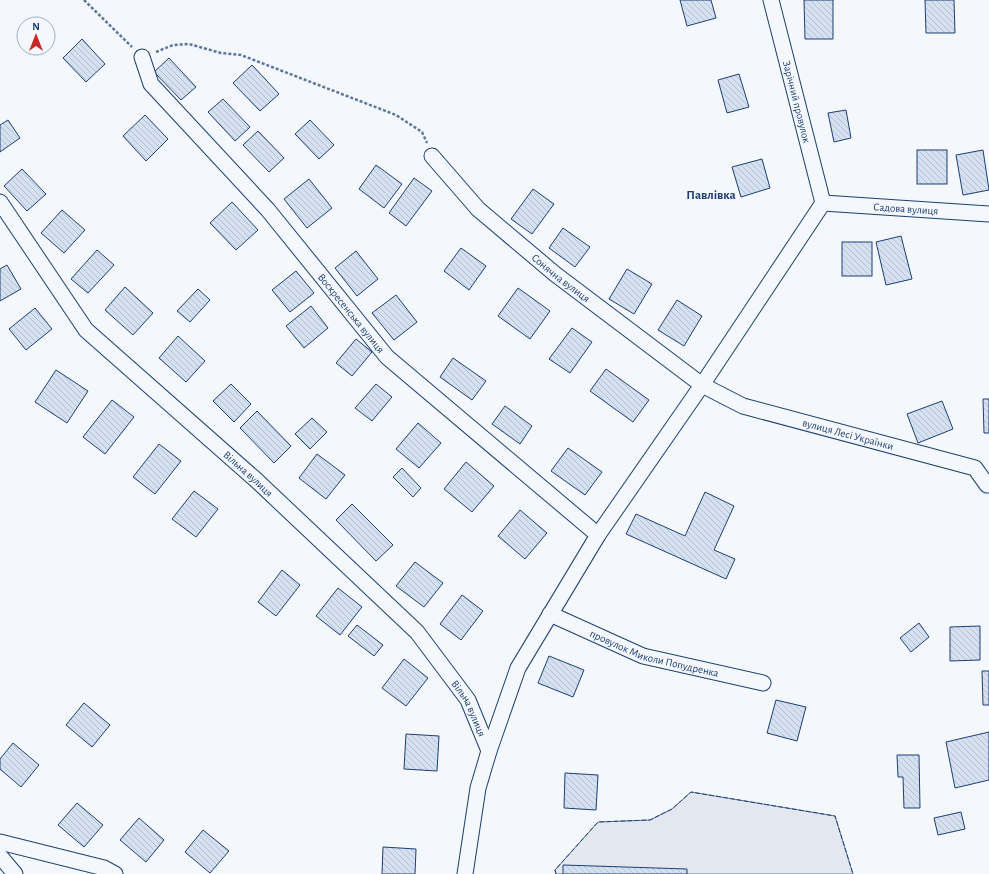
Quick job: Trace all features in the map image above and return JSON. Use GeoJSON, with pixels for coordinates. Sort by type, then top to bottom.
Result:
{"type":"FeatureCollection","features":[{"type":"Feature","properties":{"kind":"street","name":"Зарічний провулок"},"geometry":{"type":"LineString","coordinates":[[771,0],[823,203]]}},
{"type":"Feature","properties":{"kind":"street","name":"Воскресенська вулиця"},"geometry":{"type":"LineString","coordinates":[[142,57],[150,84],[268,210],[387,357],[598,536]]}},
{"type":"Feature","properties":{"kind":"street","name":"Сонячна вулиця"},"geometry":{"type":"LineString","coordinates":[[432,156],[478,209],[555,274],[702,385]]}},
{"type":"Feature","properties":{"kind":"street","name":"Вільна вулиця"},"geometry":{"type":"LineString","coordinates":[[0,202],[86,330],[255,479],[417,632],[468,700],[489,751]]}},
{"type":"Feature","properties":{"kind":"street","name":"Садова вулиця"},"geometry":{"type":"LineString","coordinates":[[823,203],[989,214]]}},
{"type":"Feature","properties":{"kind":"street"},"geometry":{"type":"LineString","coordinates":[[465,874],[478,788],[489,751],[518,668],[598,536],[702,385],[823,203]]}},
{"type":"Feature","properties":{"kind":"street","name":"вулиця Лесі Українки"},"geometry":{"type":"LineString","coordinates":[[702,385],[743,406],[975,468],[988,486]]}},
{"type":"Feature","properties":{"kind":"street","name":"провулок Миколи Попудренка"},"geometry":{"type":"LineString","coordinates":[[550,614],[644,656],[763,683]]}},
{"type":"Feature","properties":{"kind":"street"},"geometry":{"type":"LineString","coordinates":[[0,842],[104,868],[115,874]]}},
{"type":"Feature","properties":{"kind":"street"},"geometry":{"type":"LineString","coordinates":[[0,856],[15,874]]}},
{"type":"Feature","properties":{"kind":"path"},"geometry":{"type":"LineString","coordinates":[[84,0],[142,57],[173,45],[189,44],[221,54],[241,55],[396,115],[422,132],[432,156]]}},
{"type":"Feature","properties":{"kind":"shaded area"},"geometry":{"type":"Polygon","coordinates":[[[691,792],[835,816],[853,874],[556,874],[555,870],[598,822],[650,820],[672,809],[691,792]]]}},
{"type":"Feature","properties":{"kind":"building"},"geometry":{"type":"Polygon","coordinates":[[[680,0],[711,0],[716,18],[687,26],[680,0]]]}},
{"type":"Feature","properties":{"kind":"building"},"geometry":{"type":"Polygon","coordinates":[[[804,0],[833,0],[833,39],[805,39],[804,0]]]}},
{"type":"Feature","properties":{"kind":"building"},"geometry":{"type":"Polygon","coordinates":[[[925,0],[954,0],[955,33],[926,33],[925,0]]]}},
{"type":"Feature","properties":{"kind":"building"},"geometry":{"type":"Polygon","coordinates":[[[82,39],[105,64],[86,82],[63,58],[82,39]]]}},
{"type":"Feature","properties":{"kind":"building"},"geometry":{"type":"Polygon","coordinates":[[[169,58],[196,87],[181,100],[154,72],[169,58]]]}},
{"type":"Feature","properties":{"kind":"building"},"geometry":{"type":"Polygon","coordinates":[[[252,65],[279,94],[260,111],[233,83],[252,65]]]}},
{"type":"Feature","properties":{"kind":"building"},"geometry":{"type":"Polygon","coordinates":[[[739,74],[749,107],[727,113],[718,80],[739,74]]]}},
{"type":"Feature","properties":{"kind":"building"},"geometry":{"type":"Polygon","coordinates":[[[223,99],[250,127],[235,141],[208,112],[223,99]]]}},
{"type":"Feature","properties":{"kind":"building"},"geometry":{"type":"Polygon","coordinates":[[[846,110],[851,138],[834,142],[828,113],[846,110]]]}},
{"type":"Feature","properties":{"kind":"building"},"geometry":{"type":"Polygon","coordinates":[[[145,115],[168,139],[146,161],[123,136],[145,115]]]}},
{"type":"Feature","properties":{"kind":"building"},"geometry":{"type":"Polygon","coordinates":[[[8,120],[20,138],[0,152],[0,125],[8,120]]]}},
{"type":"Feature","properties":{"kind":"building"},"geometry":{"type":"Polygon","coordinates":[[[310,120],[334,145],[319,159],[295,134],[310,120]]]}},
{"type":"Feature","properties":{"kind":"building"},"geometry":{"type":"Polygon","coordinates":[[[258,131],[284,158],[269,172],[243,145],[258,131]]]}},
{"type":"Feature","properties":{"kind":"building"},"geometry":{"type":"Polygon","coordinates":[[[917,150],[947,150],[947,184],[917,184],[917,150]]]}},
{"type":"Feature","properties":{"kind":"building"},"geometry":{"type":"Polygon","coordinates":[[[983,150],[989,190],[963,195],[956,155],[983,150]]]}},
{"type":"Feature","properties":{"kind":"building"},"geometry":{"type":"Polygon","coordinates":[[[762,159],[770,188],[741,197],[732,167],[762,159]]]}},
{"type":"Feature","properties":{"kind":"building"},"geometry":{"type":"Polygon","coordinates":[[[376,165],[402,184],[384,208],[359,189],[376,165]]]}},
{"type":"Feature","properties":{"kind":"building"},"geometry":{"type":"Polygon","coordinates":[[[22,169],[46,194],[27,211],[4,186],[22,169]]]}},
{"type":"Feature","properties":{"kind":"building"},"geometry":{"type":"Polygon","coordinates":[[[414,178],[432,191],[406,226],[389,213],[414,178]]]}},
{"type":"Feature","properties":{"kind":"building"},"geometry":{"type":"Polygon","coordinates":[[[309,179],[332,208],[307,228],[284,199],[309,179]]]}},
{"type":"Feature","properties":{"kind":"building"},"geometry":{"type":"Polygon","coordinates":[[[533,189],[554,204],[532,234],[511,219],[533,189]]]}},
{"type":"Feature","properties":{"kind":"building"},"geometry":{"type":"Polygon","coordinates":[[[232,202],[258,230],[236,250],[210,223],[232,202]]]}},
{"type":"Feature","properties":{"kind":"building"},"geometry":{"type":"Polygon","coordinates":[[[62,210],[85,230],[64,253],[41,233],[62,210]]]}},
{"type":"Feature","properties":{"kind":"building"},"geometry":{"type":"Polygon","coordinates":[[[563,228],[590,247],[575,267],[549,248],[563,228]]]}},
{"type":"Feature","properties":{"kind":"building"},"geometry":{"type":"Polygon","coordinates":[[[901,236],[912,279],[886,285],[876,242],[901,236]]]}},
{"type":"Feature","properties":{"kind":"building"},"geometry":{"type":"Polygon","coordinates":[[[842,242],[872,242],[872,276],[842,276],[842,242]]]}},
{"type":"Feature","properties":{"kind":"building"},"geometry":{"type":"Polygon","coordinates":[[[461,248],[486,266],[469,290],[444,271],[461,248]]]}},
{"type":"Feature","properties":{"kind":"building"},"geometry":{"type":"Polygon","coordinates":[[[97,250],[114,265],[88,293],[71,279],[97,250]]]}},
{"type":"Feature","properties":{"kind":"building"},"geometry":{"type":"Polygon","coordinates":[[[356,251],[378,279],[357,296],[335,268],[356,251]]]}},
{"type":"Feature","properties":{"kind":"building"},"geometry":{"type":"Polygon","coordinates":[[[7,265],[21,289],[0,301],[0,269],[7,265]]]}},
{"type":"Feature","properties":{"kind":"building"},"geometry":{"type":"Polygon","coordinates":[[[627,269],[652,284],[634,314],[609,299],[627,269]]]}},
{"type":"Feature","properties":{"kind":"building"},"geometry":{"type":"Polygon","coordinates":[[[296,271],[314,293],[290,312],[272,290],[296,271]]]}},
{"type":"Feature","properties":{"kind":"building"},"geometry":{"type":"Polygon","coordinates":[[[125,287],[153,313],[133,335],[105,310],[125,287]]]}},
{"type":"Feature","properties":{"kind":"building"},"geometry":{"type":"Polygon","coordinates":[[[518,288],[550,311],[530,339],[498,316],[518,288]]]}},
{"type":"Feature","properties":{"kind":"building"},"geometry":{"type":"Polygon","coordinates":[[[198,289],[210,300],[190,322],[177,311],[198,289]]]}},
{"type":"Feature","properties":{"kind":"building"},"geometry":{"type":"Polygon","coordinates":[[[396,295],[417,322],[394,340],[372,313],[396,295]]]}},
{"type":"Feature","properties":{"kind":"building"},"geometry":{"type":"Polygon","coordinates":[[[677,300],[702,316],[684,346],[658,330],[677,300]]]}},
{"type":"Feature","properties":{"kind":"building"},"geometry":{"type":"Polygon","coordinates":[[[311,306],[328,328],[304,348],[286,326],[311,306]]]}},
{"type":"Feature","properties":{"kind":"building"},"geometry":{"type":"Polygon","coordinates":[[[35,308],[52,329],[26,350],[9,329],[35,308]]]}},
{"type":"Feature","properties":{"kind":"building"},"geometry":{"type":"Polygon","coordinates":[[[572,328],[592,342],[570,373],[549,359],[572,328]]]}},
{"type":"Feature","properties":{"kind":"building"},"geometry":{"type":"Polygon","coordinates":[[[178,336],[205,361],[186,382],[159,358],[178,336]]]}},
{"type":"Feature","properties":{"kind":"building"},"geometry":{"type":"Polygon","coordinates":[[[356,339],[372,352],[352,376],[336,363],[356,339]]]}},
{"type":"Feature","properties":{"kind":"building"},"geometry":{"type":"Polygon","coordinates":[[[453,358],[486,381],[472,400],[440,377],[453,358]]]}},
{"type":"Feature","properties":{"kind":"building"},"geometry":{"type":"Polygon","coordinates":[[[606,369],[649,400],[633,422],[590,391],[606,369]]]}},
{"type":"Feature","properties":{"kind":"building"},"geometry":{"type":"Polygon","coordinates":[[[56,370],[88,391],[67,423],[35,402],[56,370]]]}},
{"type":"Feature","properties":{"kind":"building"},"geometry":{"type":"Polygon","coordinates":[[[231,384],[251,404],[234,422],[213,401],[231,384]]]}},
{"type":"Feature","properties":{"kind":"building"},"geometry":{"type":"Polygon","coordinates":[[[376,384],[392,397],[372,421],[355,408],[376,384]]]}},
{"type":"Feature","properties":{"kind":"building"},"geometry":{"type":"Polygon","coordinates":[[[983,399],[989,399],[989,433],[984,433],[983,399]]]}},
{"type":"Feature","properties":{"kind":"building"},"geometry":{"type":"Polygon","coordinates":[[[112,400],[134,417],[105,454],[83,437],[112,400]]]}},
{"type":"Feature","properties":{"kind":"building"},"geometry":{"type":"Polygon","coordinates":[[[942,401],[953,429],[918,443],[907,414],[942,401]]]}},
{"type":"Feature","properties":{"kind":"building"},"geometry":{"type":"Polygon","coordinates":[[[505,406],[532,426],[520,444],[492,424],[505,406]]]}},
{"type":"Feature","properties":{"kind":"building"},"geometry":{"type":"Polygon","coordinates":[[[257,411],[291,446],[274,463],[240,428],[257,411]]]}},
{"type":"Feature","properties":{"kind":"building"},"geometry":{"type":"Polygon","coordinates":[[[312,418],[327,432],[310,449],[295,434],[312,418]]]}},
{"type":"Feature","properties":{"kind":"building"},"geometry":{"type":"Polygon","coordinates":[[[418,423],[441,443],[419,468],[396,449],[418,423]]]}},
{"type":"Feature","properties":{"kind":"building"},"geometry":{"type":"Polygon","coordinates":[[[159,444],[181,461],[155,494],[133,477],[159,444]]]}},
{"type":"Feature","properties":{"kind":"building"},"geometry":{"type":"Polygon","coordinates":[[[568,448],[602,472],[585,495],[551,471],[568,448]]]}},
{"type":"Feature","properties":{"kind":"building"},"geometry":{"type":"Polygon","coordinates":[[[317,454],[345,475],[326,499],[299,478],[317,454]]]}},
{"type":"Feature","properties":{"kind":"building"},"geometry":{"type":"Polygon","coordinates":[[[466,462],[494,486],[472,512],[444,489],[466,462]]]}},
{"type":"Feature","properties":{"kind":"building"},"geometry":{"type":"Polygon","coordinates":[[[402,468],[421,488],[413,497],[393,477],[402,468]]]}},
{"type":"Feature","properties":{"kind":"building"},"geometry":{"type":"Polygon","coordinates":[[[194,491],[218,509],[196,537],[172,519],[194,491]]]}},
{"type":"Feature","properties":{"kind":"building"},"geometry":{"type":"Polygon","coordinates":[[[705,492],[734,506],[714,550],[735,559],[726,579],[626,534],[636,514],[685,536],[705,492]]]}},
{"type":"Feature","properties":{"kind":"building"},"geometry":{"type":"Polygon","coordinates":[[[352,504],[393,545],[376,561],[336,520],[352,504]]]}},
{"type":"Feature","properties":{"kind":"building"},"geometry":{"type":"Polygon","coordinates":[[[520,510],[547,533],[525,559],[498,536],[520,510]]]}},
{"type":"Feature","properties":{"kind":"building"},"geometry":{"type":"Polygon","coordinates":[[[415,562],[443,583],[424,607],[396,586],[415,562]]]}},
{"type":"Feature","properties":{"kind":"building"},"geometry":{"type":"Polygon","coordinates":[[[282,570],[300,585],[276,616],[258,602],[282,570]]]}},
{"type":"Feature","properties":{"kind":"building"},"geometry":{"type":"Polygon","coordinates":[[[338,588],[362,607],[340,635],[316,616],[338,588]]]}},
{"type":"Feature","properties":{"kind":"building"},"geometry":{"type":"Polygon","coordinates":[[[462,595],[483,611],[461,640],[440,624],[462,595]]]}},
{"type":"Feature","properties":{"kind":"building"},"geometry":{"type":"Polygon","coordinates":[[[919,623],[929,637],[911,652],[900,638],[919,623]]]}},
{"type":"Feature","properties":{"kind":"building"},"geometry":{"type":"Polygon","coordinates":[[[357,625],[383,645],[374,656],[348,636],[357,625]]]}},
{"type":"Feature","properties":{"kind":"building"},"geometry":{"type":"Polygon","coordinates":[[[980,626],[980,660],[950,661],[950,627],[980,626]]]}},
{"type":"Feature","properties":{"kind":"building"},"geometry":{"type":"Polygon","coordinates":[[[549,656],[584,670],[573,697],[538,683],[549,656]]]}},
{"type":"Feature","properties":{"kind":"building"},"geometry":{"type":"Polygon","coordinates":[[[404,659],[428,678],[406,706],[382,688],[404,659]]]}},
{"type":"Feature","properties":{"kind":"building"},"geometry":{"type":"Polygon","coordinates":[[[982,671],[989,671],[989,705],[983,705],[982,671]]]}},
{"type":"Feature","properties":{"kind":"building"},"geometry":{"type":"Polygon","coordinates":[[[776,700],[806,707],[797,741],[767,733],[776,700]]]}},
{"type":"Feature","properties":{"kind":"building"},"geometry":{"type":"Polygon","coordinates":[[[84,703],[110,725],[92,747],[66,725],[84,703]]]}},
{"type":"Feature","properties":{"kind":"building"},"geometry":{"type":"Polygon","coordinates":[[[989,732],[989,780],[955,788],[946,742],[989,732]]]}},
{"type":"Feature","properties":{"kind":"building"},"geometry":{"type":"Polygon","coordinates":[[[406,734],[439,736],[437,771],[404,769],[406,734]]]}},
{"type":"Feature","properties":{"kind":"building"},"geometry":{"type":"Polygon","coordinates":[[[13,743],[39,765],[21,787],[0,769],[0,759],[13,743]]]}},
{"type":"Feature","properties":{"kind":"building"},"geometry":{"type":"Polygon","coordinates":[[[897,755],[919,755],[920,808],[904,808],[903,777],[898,777],[897,755]]]}},
{"type":"Feature","properties":{"kind":"building"},"geometry":{"type":"Polygon","coordinates":[[[565,773],[598,775],[596,810],[564,808],[565,773]]]}},
{"type":"Feature","properties":{"kind":"building"},"geometry":{"type":"Polygon","coordinates":[[[77,803],[103,825],[84,847],[58,825],[77,803]]]}},
{"type":"Feature","properties":{"kind":"building"},"geometry":{"type":"Polygon","coordinates":[[[961,812],[965,829],[938,835],[934,818],[961,812]]]}},
{"type":"Feature","properties":{"kind":"building"},"geometry":{"type":"Polygon","coordinates":[[[139,818],[164,840],[146,862],[120,840],[139,818]]]}},
{"type":"Feature","properties":{"kind":"building"},"geometry":{"type":"Polygon","coordinates":[[[203,830],[229,851],[210,873],[185,852],[203,830]]]}},
{"type":"Feature","properties":{"kind":"building"},"geometry":{"type":"Polygon","coordinates":[[[383,847],[416,849],[415,874],[382,874],[383,847]]]}},
{"type":"Feature","properties":{"kind":"building"},"geometry":{"type":"Polygon","coordinates":[[[563,865],[687,869],[687,874],[563,874],[563,865]]]}},
{"type":"Feature","properties":{"kind":"fence"},"geometry":{"type":"LineString","coordinates":[[556,874],[555,870],[598,822],[650,820],[672,809],[691,792],[835,816],[853,874]]}},
{"type":"Feature","properties":{"kind":"district","name":"Павлівка"},"geometry":{"type":"Point","coordinates":[711,194]}}]}
